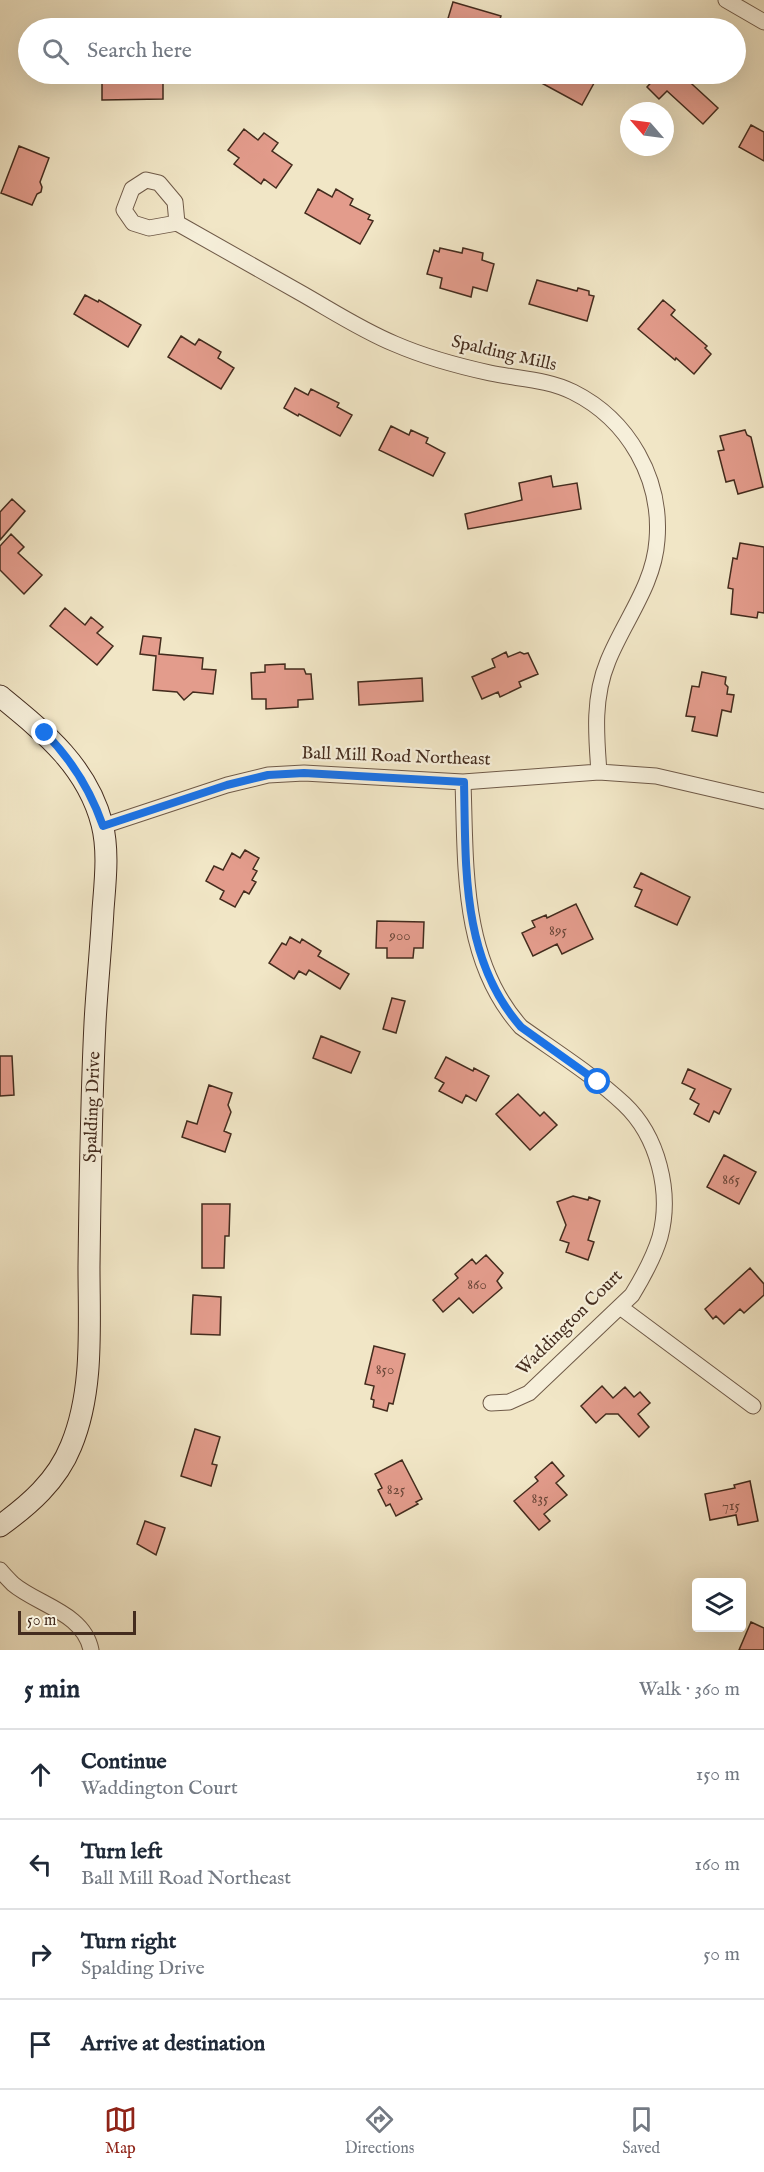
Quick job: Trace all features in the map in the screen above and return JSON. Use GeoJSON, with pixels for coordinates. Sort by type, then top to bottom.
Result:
{"type":"FeatureCollection","features":[{"type":"Feature","properties":{"kind":"street"},"geometry":{"type":"LineString","coordinates":[[726,0],[764,22]]}},
{"type":"Feature","properties":{"kind":"street","name":"Spalding Mills"},"geometry":{"type":"LineString","coordinates":[[177,223],[350,322],[395,344],[456,365],[541,381],[573,392],[603,411],[629,438],[642,460],[652,486],[657,512],[657,541],[647,584],[608,660],[600,684],[595,718],[599,772]]}},
{"type":"Feature","properties":{"kind":"street","name":"Spalding Drive"},"geometry":{"type":"LineString","coordinates":[[0,696],[63,751],[88,788],[103,826],[106,870],[95,1023],[88,1347],[83,1409],[71,1447],[48,1484],[28,1505],[0,1526]]}},
{"type":"Feature","properties":{"kind":"street","name":"Ball Mill Road Northeast"},"geometry":{"type":"LineString","coordinates":[[103,826],[227,785],[268,775],[304,773],[464,782],[599,772],[656,776],[764,801]]}},
{"type":"Feature","properties":{"kind":"street","name":"Waddington Court"},"geometry":{"type":"LineString","coordinates":[[464,782],[466,878],[469,908],[480,954],[495,988],[511,1016],[521,1027],[598,1082],[626,1106],[645,1130],[658,1161],[664,1198],[660,1236],[644,1277],[632,1295],[529,1393],[509,1402],[491,1403]]}},
{"type":"Feature","properties":{"kind":"street"},"geometry":{"type":"LineString","coordinates":[[620,1307],[753,1406]]}},
{"type":"Feature","properties":{"kind":"street"},"geometry":{"type":"LineString","coordinates":[[0,1570],[14,1585],[74,1621],[84,1633],[91,1650]]}},
{"type":"Feature","properties":{"kind":"building"},"geometry":{"type":"Polygon","coordinates":[[[453,2],[501,16],[500,18],[448,18],[453,2]]]}},
{"type":"Feature","properties":{"kind":"building"},"geometry":{"type":"Polygon","coordinates":[[[102,84],[163,84],[163,99],[102,100],[102,84]]]}},
{"type":"Feature","properties":{"kind":"building"},"geometry":{"type":"Polygon","coordinates":[[[543,84],[594,84],[582,105],[543,84]]]}},
{"type":"Feature","properties":{"kind":"building"},"geometry":{"type":"Polygon","coordinates":[[[650,84],[692,84],[718,108],[703,124],[667,91],[659,99],[647,87],[650,84]]]}},
{"type":"Feature","properties":{"kind":"building"},"geometry":{"type":"Polygon","coordinates":[[[751,125],[764,132],[764,161],[739,147],[751,125]]]}},
{"type":"Feature","properties":{"kind":"building"},"geometry":{"type":"Polygon","coordinates":[[[244,129],[258,140],[264,133],[278,143],[272,151],[292,165],[276,188],[264,179],[261,184],[234,164],[239,158],[228,150],[244,129]]]}},
{"type":"Feature","properties":{"kind":"building"},"geometry":{"type":"Polygon","coordinates":[[[19,146],[49,158],[40,182],[41,192],[37,194],[32,205],[1,193],[19,146]]]}},
{"type":"Feature","properties":{"kind":"building"},"geometry":{"type":"Polygon","coordinates":[[[318,189],[332,197],[336,189],[353,199],[350,205],[370,215],[368,219],[373,221],[360,244],[305,213],[318,189]]]}},
{"type":"Feature","properties":{"kind":"building"},"geometry":{"type":"Polygon","coordinates":[[[440,248],[462,253],[463,248],[483,253],[482,260],[494,264],[487,291],[473,287],[471,297],[440,288],[442,278],[427,274],[434,250],[439,252],[440,248]]]}},
{"type":"Feature","properties":{"kind":"building"},"geometry":{"type":"Polygon","coordinates":[[[537,280],[577,291],[578,288],[589,291],[589,295],[594,296],[587,321],[529,304],[537,280]]]}},
{"type":"Feature","properties":{"kind":"building"},"geometry":{"type":"Polygon","coordinates":[[[85,295],[98,302],[99,300],[141,325],[128,347],[74,314],[85,295]]]}},
{"type":"Feature","properties":{"kind":"building"},"geometry":{"type":"Polygon","coordinates":[[[663,300],[675,310],[671,315],[707,346],[705,348],[711,354],[694,374],[638,329],[663,300]]]}},
{"type":"Feature","properties":{"kind":"building"},"geometry":{"type":"Polygon","coordinates":[[[181,336],[195,345],[199,339],[221,352],[218,358],[234,368],[221,389],[168,357],[181,336]]]}},
{"type":"Feature","properties":{"kind":"building"},"geometry":{"type":"Polygon","coordinates":[[[295,388],[308,395],[311,389],[339,403],[337,407],[352,415],[340,436],[284,408],[295,388]]]}},
{"type":"Feature","properties":{"kind":"building"},"geometry":{"type":"Polygon","coordinates":[[[391,426],[409,435],[411,430],[428,438],[426,443],[445,453],[433,476],[379,450],[391,426]]]}},
{"type":"Feature","properties":{"kind":"building"},"geometry":{"type":"Polygon","coordinates":[[[745,430],[751,437],[763,487],[738,494],[734,480],[726,482],[718,451],[724,450],[720,436],[745,430]]]}},
{"type":"Feature","properties":{"kind":"building"},"geometry":{"type":"Polygon","coordinates":[[[551,476],[553,487],[577,483],[581,509],[468,529],[465,514],[522,500],[519,483],[551,476]]]}},
{"type":"Feature","properties":{"kind":"building"},"geometry":{"type":"Polygon","coordinates":[[[12,499],[25,511],[0,540],[0,512],[12,499]]]}},
{"type":"Feature","properties":{"kind":"building"},"geometry":{"type":"Polygon","coordinates":[[[11,534],[24,547],[18,553],[42,575],[24,594],[0,570],[0,546],[11,534]]]}},
{"type":"Feature","properties":{"kind":"building"},"geometry":{"type":"Polygon","coordinates":[[[740,543],[764,547],[764,613],[758,612],[757,618],[731,614],[733,589],[728,588],[733,558],[737,559],[740,543]]]}},
{"type":"Feature","properties":{"kind":"building"},"geometry":{"type":"Polygon","coordinates":[[[65,608],[85,625],[91,617],[103,627],[97,633],[113,646],[97,665],[50,626],[65,608]]]}},
{"type":"Feature","properties":{"kind":"building"},"geometry":{"type":"Polygon","coordinates":[[[143,636],[161,638],[159,654],[203,658],[202,669],[216,670],[213,694],[193,692],[184,700],[177,692],[153,690],[156,656],[140,654],[143,636]]]}},
{"type":"Feature","properties":{"kind":"building"},"geometry":{"type":"Polygon","coordinates":[[[506,652],[508,657],[520,652],[528,653],[538,674],[519,682],[521,687],[500,697],[498,692],[482,699],[472,677],[495,667],[492,659],[506,652]]]}},
{"type":"Feature","properties":{"kind":"building"},"geometry":{"type":"Polygon","coordinates":[[[285,664],[285,669],[304,669],[306,674],[311,674],[313,699],[298,700],[298,707],[266,709],[266,699],[252,699],[251,673],[265,672],[265,665],[285,664]]]}},
{"type":"Feature","properties":{"kind":"building"},"geometry":{"type":"Polygon","coordinates":[[[702,672],[726,677],[727,694],[734,695],[731,712],[722,710],[717,736],[692,731],[695,717],[686,716],[692,686],[699,687],[702,672]]]}},
{"type":"Feature","properties":{"kind":"building"},"geometry":{"type":"Polygon","coordinates":[[[422,678],[423,701],[359,705],[358,682],[422,678]]]}},
{"type":"Feature","properties":{"kind":"building"},"geometry":{"type":"Polygon","coordinates":[[[245,850],[259,858],[253,869],[257,871],[252,880],[256,882],[249,894],[244,891],[235,907],[220,899],[224,891],[206,881],[214,866],[223,870],[232,853],[240,858],[245,850]]]}},
{"type":"Feature","properties":{"kind":"building"},"geometry":{"type":"Polygon","coordinates":[[[641,873],[690,897],[677,925],[635,906],[642,890],[634,887],[641,873]]]}},
{"type":"Feature","properties":{"kind":"building"},"geometry":{"type":"Polygon","coordinates":[[[576,904],[593,939],[562,954],[557,944],[533,956],[522,933],[535,927],[532,921],[546,915],[547,918],[576,904]]]}},
{"type":"Feature","properties":{"kind":"building"},"geometry":{"type":"Polygon","coordinates":[[[377,921],[424,922],[423,948],[414,948],[413,958],[387,958],[387,948],[376,948],[377,921]]]}},
{"type":"Feature","properties":{"kind":"building"},"geometry":{"type":"Polygon","coordinates":[[[290,937],[300,943],[302,939],[321,951],[318,956],[349,974],[340,989],[309,970],[306,975],[299,971],[294,979],[269,963],[282,943],[286,945],[290,937]]]}},
{"type":"Feature","properties":{"kind":"building"},"geometry":{"type":"Polygon","coordinates":[[[392,998],[405,1001],[396,1033],[383,1029],[392,998]]]}},
{"type":"Feature","properties":{"kind":"building"},"geometry":{"type":"Polygon","coordinates":[[[321,1036],[360,1052],[351,1073],[313,1058],[321,1036]]]}},
{"type":"Feature","properties":{"kind":"building"},"geometry":{"type":"Polygon","coordinates":[[[0,1056],[12,1056],[14,1095],[0,1096],[0,1056]]]}},
{"type":"Feature","properties":{"kind":"building"},"geometry":{"type":"Polygon","coordinates":[[[446,1057],[473,1071],[474,1068],[489,1076],[476,1101],[466,1095],[462,1103],[439,1091],[444,1083],[435,1078],[446,1057]]]}},
{"type":"Feature","properties":{"kind":"building"},"geometry":{"type":"Polygon","coordinates":[[[688,1069],[731,1089],[719,1114],[714,1111],[709,1122],[694,1114],[699,1104],[690,1099],[695,1089],[682,1083],[688,1069]]]}},
{"type":"Feature","properties":{"kind":"building"},"geometry":{"type":"Polygon","coordinates":[[[209,1085],[232,1093],[228,1105],[231,1112],[224,1131],[231,1134],[225,1152],[182,1137],[187,1121],[197,1124],[209,1085]]]}},
{"type":"Feature","properties":{"kind":"building"},"geometry":{"type":"Polygon","coordinates":[[[518,1094],[540,1116],[544,1112],[557,1125],[530,1150],[496,1114],[518,1094]]]}},
{"type":"Feature","properties":{"kind":"building"},"geometry":{"type":"Polygon","coordinates":[[[724,1155],[756,1172],[739,1204],[707,1187],[724,1155]]]}},
{"type":"Feature","properties":{"kind":"building"},"geometry":{"type":"Polygon","coordinates":[[[573,1196],[588,1200],[589,1197],[600,1201],[588,1240],[594,1242],[588,1260],[566,1252],[569,1243],[560,1240],[566,1225],[557,1202],[573,1196]]]}},
{"type":"Feature","properties":{"kind":"building"},"geometry":{"type":"Polygon","coordinates":[[[202,1204],[230,1204],[229,1236],[225,1236],[224,1268],[202,1268],[202,1204]]]}},
{"type":"Feature","properties":{"kind":"building"},"geometry":{"type":"Polygon","coordinates":[[[486,1255],[503,1273],[497,1281],[502,1288],[473,1313],[459,1298],[443,1312],[433,1300],[458,1278],[455,1274],[472,1259],[476,1264],[486,1255]]]}},
{"type":"Feature","properties":{"kind":"building"},"geometry":{"type":"Polygon","coordinates":[[[750,1268],[764,1284],[764,1295],[744,1313],[740,1309],[724,1324],[716,1316],[713,1319],[705,1309],[750,1268]]]}},
{"type":"Feature","properties":{"kind":"building"},"geometry":{"type":"Polygon","coordinates":[[[193,1295],[221,1297],[220,1335],[191,1334],[193,1295]]]}},
{"type":"Feature","properties":{"kind":"building"},"geometry":{"type":"Polygon","coordinates":[[[374,1346],[405,1354],[393,1404],[389,1403],[387,1411],[373,1407],[374,1400],[371,1399],[374,1386],[365,1384],[374,1346]]]}},
{"type":"Feature","properties":{"kind":"building"},"geometry":{"type":"Polygon","coordinates":[[[602,1386],[613,1398],[625,1387],[634,1397],[640,1392],[650,1403],[638,1414],[649,1427],[639,1437],[618,1414],[606,1414],[596,1423],[581,1406],[602,1386]]]}},
{"type":"Feature","properties":{"kind":"building"},"geometry":{"type":"Polygon","coordinates":[[[195,1429],[220,1437],[212,1464],[217,1465],[211,1486],[181,1476],[195,1429]]]}},
{"type":"Feature","properties":{"kind":"building"},"geometry":{"type":"Polygon","coordinates":[[[402,1460],[422,1499],[416,1502],[418,1504],[396,1516],[390,1504],[386,1506],[378,1490],[382,1488],[375,1474],[402,1460]]]}},
{"type":"Feature","properties":{"kind":"building"},"geometry":{"type":"Polygon","coordinates":[[[552,1462],[564,1476],[556,1483],[567,1495],[544,1514],[550,1521],[539,1530],[514,1501],[538,1481],[535,1477],[552,1462]]]}},
{"type":"Feature","properties":{"kind":"building"},"geometry":{"type":"Polygon","coordinates":[[[750,1481],[758,1521],[738,1525],[736,1515],[710,1520],[705,1494],[735,1488],[734,1485],[750,1481]]]}},
{"type":"Feature","properties":{"kind":"building"},"geometry":{"type":"Polygon","coordinates":[[[145,1521],[165,1528],[156,1555],[137,1544],[145,1521]]]}},
{"type":"Feature","properties":{"kind":"building"},"geometry":{"type":"Polygon","coordinates":[[[751,1622],[764,1628],[764,1650],[739,1650],[751,1622]]]}},
{"type":"Feature","properties":{"kind":"route"},"geometry":{"type":"LineString","coordinates":[[45,733],[63,751],[88,788],[103,826],[227,785],[268,775],[304,773],[464,782],[466,878],[469,908],[480,954],[495,988],[511,1016],[521,1027],[598,1082]]}}]}
